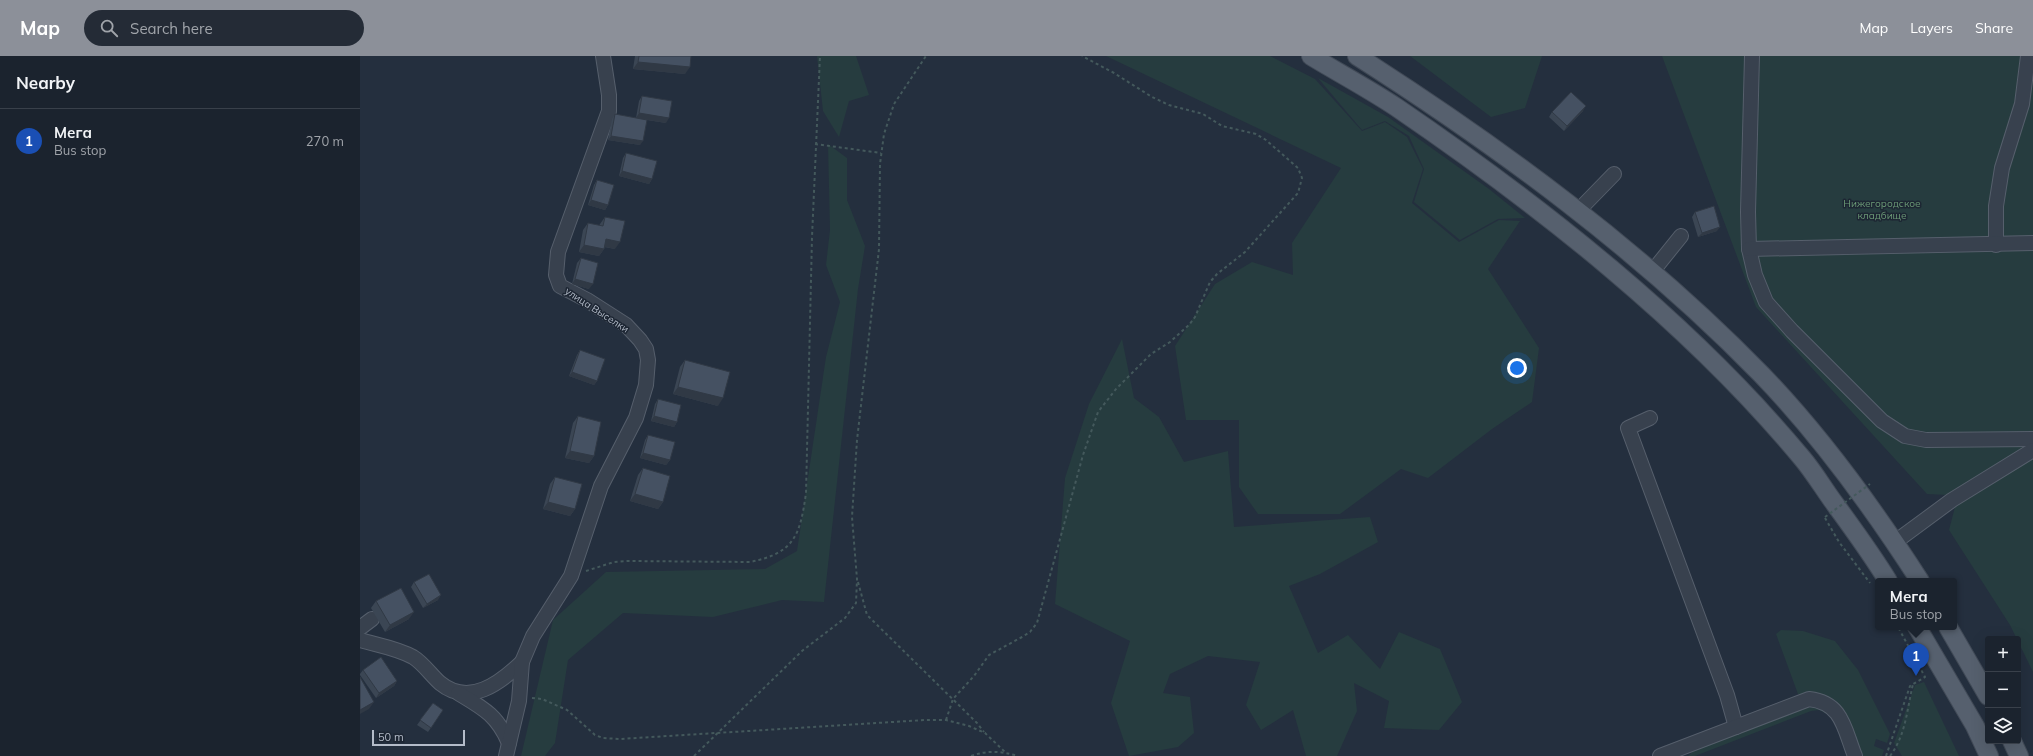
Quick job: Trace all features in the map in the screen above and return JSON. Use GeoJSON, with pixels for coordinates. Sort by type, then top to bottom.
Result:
{"type":"FeatureCollection","features":[{"type":"Feature","properties":{"kind":"main road"},"geometry":{"type":"LineString","coordinates":[[1311,56],[1394,106],[1478,165],[1579,243],[1677,327],[1742,392],[1802,459],[1871,554],[1879,578]]}},
{"type":"Feature","properties":{"kind":"main road"},"geometry":{"type":"LineString","coordinates":[[1357,56],[1493,148],[1652,272],[1705,319],[1767,381],[1810,429],[1895,542],[1918,578]]}},
{"type":"Feature","properties":{"kind":"main road"},"geometry":{"type":"LineString","coordinates":[[1919,630],[1975,726],[1989,756]]}},
{"type":"Feature","properties":{"kind":"main road"},"geometry":{"type":"LineString","coordinates":[[1950,630],[1985,691]]}},
{"type":"Feature","properties":{"kind":"main road"},"geometry":{"type":"LineString","coordinates":[[2013,744],[2019,756]]}},
{"type":"Feature","properties":{"kind":"street","name":"улица Выселки"},"geometry":{"type":"LineString","coordinates":[[522,662],[533,636],[571,576],[601,486],[636,418],[646,385],[648,360],[646,349],[640,340],[626,326],[587,300],[560,286],[556,275],[558,252],[609,110],[609,95],[603,56]]}},
{"type":"Feature","properties":{"kind":"street"},"geometry":{"type":"LineString","coordinates":[[1752,56],[1748,212],[1749,249],[1755,275],[1766,302],[1792,331],[1876,415],[1905,436],[1926,440],[2033,439]]}},
{"type":"Feature","properties":{"kind":"street"},"geometry":{"type":"LineString","coordinates":[[1996,245],[1996,206],[2002,168],[2022,104],[2028,56]]}},
{"type":"Feature","properties":{"kind":"street"},"geometry":{"type":"LineString","coordinates":[[1577,212],[1614,174]]}},
{"type":"Feature","properties":{"kind":"street"},"geometry":{"type":"LineString","coordinates":[[1652,272],[1681,236]]}},
{"type":"Feature","properties":{"kind":"street"},"geometry":{"type":"LineString","coordinates":[[1749,249],[1996,245],[2033,243]]}},
{"type":"Feature","properties":{"kind":"street"},"geometry":{"type":"LineString","coordinates":[[1650,418],[1628,428],[1728,695],[1736,727]]}},
{"type":"Feature","properties":{"kind":"street"},"geometry":{"type":"LineString","coordinates":[[1895,542],[1952,500],[2033,450]]}},
{"type":"Feature","properties":{"kind":"street"},"geometry":{"type":"LineString","coordinates":[[360,628],[372,619]]}},
{"type":"Feature","properties":{"kind":"street"},"geometry":{"type":"LineString","coordinates":[[360,640],[413,658],[441,684],[493,716],[502,726],[508,749]]}},
{"type":"Feature","properties":{"kind":"street"},"geometry":{"type":"LineString","coordinates":[[456,692],[468,693],[493,686],[506,678],[522,662]]}},
{"type":"Feature","properties":{"kind":"street"},"geometry":{"type":"LineString","coordinates":[[508,749],[519,701],[522,662]]}},
{"type":"Feature","properties":{"kind":"street"},"geometry":{"type":"LineString","coordinates":[[1660,756],[1809,699],[1822,700],[1833,708],[1840,717],[1855,756]]}},
{"type":"Feature","properties":{"kind":"path"},"geometry":{"type":"LineString","coordinates":[[571,576],[614,562],[750,562],[776,554],[787,547],[794,539],[800,527],[806,493],[815,144],[820,56]]}},
{"type":"Feature","properties":{"kind":"path"},"geometry":{"type":"LineString","coordinates":[[694,756],[802,651],[845,618],[856,603],[857,579],[852,517],[857,440],[879,249],[881,153],[884,134],[894,104],[926,56]]}},
{"type":"Feature","properties":{"kind":"path"},"geometry":{"type":"LineString","coordinates":[[946,720],[953,699],[974,676],[989,655],[1030,632],[1036,623],[1083,455],[1098,412],[1116,389],[1152,354],[1170,342],[1189,325],[1210,282],[1217,274],[1245,252],[1298,193],[1301,187],[1302,178],[1298,168],[1266,140],[1256,134],[1222,126],[1204,114],[1169,105],[1082,56]]}},
{"type":"Feature","properties":{"kind":"path"},"geometry":{"type":"LineString","coordinates":[[815,144],[881,153]]}},
{"type":"Feature","properties":{"kind":"path"},"geometry":{"type":"LineString","coordinates":[[1870,484],[1825,517],[1839,542],[1875,578]]}},
{"type":"Feature","properties":{"kind":"path"},"geometry":{"type":"LineString","coordinates":[[857,579],[867,615],[1005,752]]}},
{"type":"Feature","properties":{"kind":"path"},"geometry":{"type":"LineString","coordinates":[[1886,756],[1910,686],[1925,677],[1900,630]]}},
{"type":"Feature","properties":{"kind":"path"},"geometry":{"type":"LineString","coordinates":[[1890,756],[1896,748],[1905,729],[1913,683]]}},
{"type":"Feature","properties":{"kind":"path"},"geometry":{"type":"LineString","coordinates":[[519,701],[530,698],[542,699],[567,710],[595,735],[603,738],[620,739],[925,720],[946,720],[969,726],[985,733]]}},
{"type":"Feature","properties":{"kind":"path"},"geometry":{"type":"LineString","coordinates":[[971,756],[984,751],[1005,752],[1018,756]]}},
{"type":"Feature","properties":{"kind":"green space"},"geometry":{"type":"Polygon","coordinates":[[[817,56],[856,56],[869,95],[849,101],[839,137],[823,111],[817,56]]]}},
{"type":"Feature","properties":{"kind":"green space"},"geometry":{"type":"Polygon","coordinates":[[[1106,56],[1270,56],[1315,79],[1362,131],[1385,122],[1407,137],[1423,169],[1412,203],[1459,242],[1499,220],[1520,221],[1488,269],[1539,348],[1532,402],[1492,429],[1428,478],[1401,469],[1340,514],[1258,514],[1239,487],[1239,420],[1186,420],[1175,346],[1215,284],[1252,262],[1293,275],[1292,243],[1341,168],[1106,56]]]}},
{"type":"Feature","properties":{"kind":"green space"},"geometry":{"type":"Polygon","coordinates":[[[1410,56],[1542,56],[1525,108],[1491,117],[1410,56]]]}},
{"type":"Feature","properties":{"kind":"green space","name":"Нижегородское кладбище"},"geometry":{"type":"Polygon","coordinates":[[[1662,56],[2033,56],[2033,672],[2021,647],[2021,636],[2015,636],[2010,625],[1949,530],[1955,507],[1948,495],[1927,494],[1756,307],[1662,56]]]}},
{"type":"Feature","properties":{"kind":"green space"},"geometry":{"type":"Polygon","coordinates":[[[1318,78],[1388,117],[1489,189],[1525,218],[1498,219],[1460,240],[1414,202],[1424,169],[1409,136],[1385,121],[1362,130],[1318,78]]]}},
{"type":"Feature","properties":{"kind":"green space"},"geometry":{"type":"Polygon","coordinates":[[[828,144],[847,158],[847,200],[865,246],[858,289],[824,602],[782,600],[713,617],[623,613],[568,660],[555,743],[545,756],[521,756],[553,620],[606,572],[765,569],[797,551],[826,357],[840,302],[826,265],[830,230],[828,144]]]}},
{"type":"Feature","properties":{"kind":"green space"},"geometry":{"type":"Polygon","coordinates":[[[1122,339],[1134,398],[1159,417],[1184,462],[1228,451],[1234,527],[1370,517],[1378,542],[1320,574],[1289,586],[1318,653],[1348,635],[1380,669],[1399,632],[1440,649],[1462,702],[1439,730],[1384,728],[1389,701],[1354,683],[1357,711],[1337,756],[1306,756],[1293,710],[1261,730],[1246,705],[1260,662],[1208,656],[1170,674],[1163,693],[1190,697],[1194,733],[1178,747],[1129,756],[1111,703],[1130,641],[1055,604],[1065,478],[1089,404],[1122,339]]]}},
{"type":"Feature","properties":{"kind":"green space"},"geometry":{"type":"Polygon","coordinates":[[[1781,630],[1803,631],[1835,641],[1858,670],[1890,734],[1887,743],[1876,739],[1874,746],[1884,750],[1882,756],[1858,756],[1842,714],[1812,694],[1798,694],[1776,634],[1781,630]]]}},
{"type":"Feature","properties":{"kind":"green space"},"geometry":{"type":"Polygon","coordinates":[[[1924,682],[1959,756],[1902,756],[1894,743],[1915,685],[1924,682]]]}},
{"type":"Feature","properties":{"kind":"green space"},"geometry":{"type":"Polygon","coordinates":[[[1805,708],[1822,708],[1829,715],[1819,710],[1811,711],[1695,756],[1688,756],[1693,751],[1805,708]]]}},
{"type":"Feature","properties":{"kind":"building"},"geometry":{"type":"Polygon","coordinates":[[[639,56],[691,56],[690,67],[638,62],[639,56]]]}},
{"type":"Feature","properties":{"kind":"building"},"geometry":{"type":"Polygon","coordinates":[[[1571,92],[1586,106],[1567,126],[1552,112],[1571,92]]]}},
{"type":"Feature","properties":{"kind":"building"},"geometry":{"type":"Polygon","coordinates":[[[642,96],[672,101],[669,118],[639,113],[642,96]]]}},
{"type":"Feature","properties":{"kind":"building"},"geometry":{"type":"Polygon","coordinates":[[[615,114],[647,120],[643,141],[611,136],[615,114]]]}},
{"type":"Feature","properties":{"kind":"building"},"geometry":{"type":"Polygon","coordinates":[[[626,153],[657,161],[652,179],[622,171],[626,153]]]}},
{"type":"Feature","properties":{"kind":"building"},"geometry":{"type":"Polygon","coordinates":[[[597,180],[614,185],[608,205],[591,200],[597,180]]]}},
{"type":"Feature","properties":{"kind":"building"},"geometry":{"type":"Polygon","coordinates":[[[1714,206],[1720,227],[1702,233],[1695,212],[1714,206]]]}},
{"type":"Feature","properties":{"kind":"building"},"geometry":{"type":"Polygon","coordinates":[[[605,217],[625,221],[620,242],[606,239],[604,249],[584,245],[588,223],[603,226],[605,217]]]}},
{"type":"Feature","properties":{"kind":"building"},"geometry":{"type":"Polygon","coordinates":[[[581,258],[598,263],[593,284],[575,279],[581,258]]]}},
{"type":"Feature","properties":{"kind":"building"},"geometry":{"type":"Polygon","coordinates":[[[580,350],[605,359],[597,381],[572,372],[580,350]]]}},
{"type":"Feature","properties":{"kind":"building"},"geometry":{"type":"Polygon","coordinates":[[[685,360],[730,372],[723,398],[678,387],[685,360]]]}},
{"type":"Feature","properties":{"kind":"building"},"geometry":{"type":"Polygon","coordinates":[[[658,399],[681,405],[677,422],[654,416],[658,399]]]}},
{"type":"Feature","properties":{"kind":"building"},"geometry":{"type":"Polygon","coordinates":[[[578,416],[601,422],[594,456],[570,451],[578,416]]]}},
{"type":"Feature","properties":{"kind":"building"},"geometry":{"type":"Polygon","coordinates":[[[648,435],[675,442],[670,460],[643,453],[648,435]]]}},
{"type":"Feature","properties":{"kind":"building"},"geometry":{"type":"Polygon","coordinates":[[[643,468],[670,476],[663,502],[635,494],[643,468]]]}},
{"type":"Feature","properties":{"kind":"building"},"geometry":{"type":"Polygon","coordinates":[[[555,477],[582,484],[575,509],[548,502],[555,477]]]}},
{"type":"Feature","properties":{"kind":"building"},"geometry":{"type":"Polygon","coordinates":[[[429,574],[441,595],[427,604],[414,582],[429,574]]]}},
{"type":"Feature","properties":{"kind":"building"},"geometry":{"type":"Polygon","coordinates":[[[401,588],[414,612],[390,625],[376,601],[401,588]]]}},
{"type":"Feature","properties":{"kind":"building"},"geometry":{"type":"Polygon","coordinates":[[[381,657],[397,681],[379,693],[363,670],[381,657]]]}},
{"type":"Feature","properties":{"kind":"building"},"geometry":{"type":"Polygon","coordinates":[[[360,677],[374,702],[360,710],[360,677]]]}},
{"type":"Feature","properties":{"kind":"building"},"geometry":{"type":"Polygon","coordinates":[[[433,703],[443,710],[431,728],[420,720],[433,703]]]}},
{"type":"Feature","properties":{"kind":"place","name":"Мега"},"geometry":{"type":"Point","coordinates":[1916,676]}}]}
